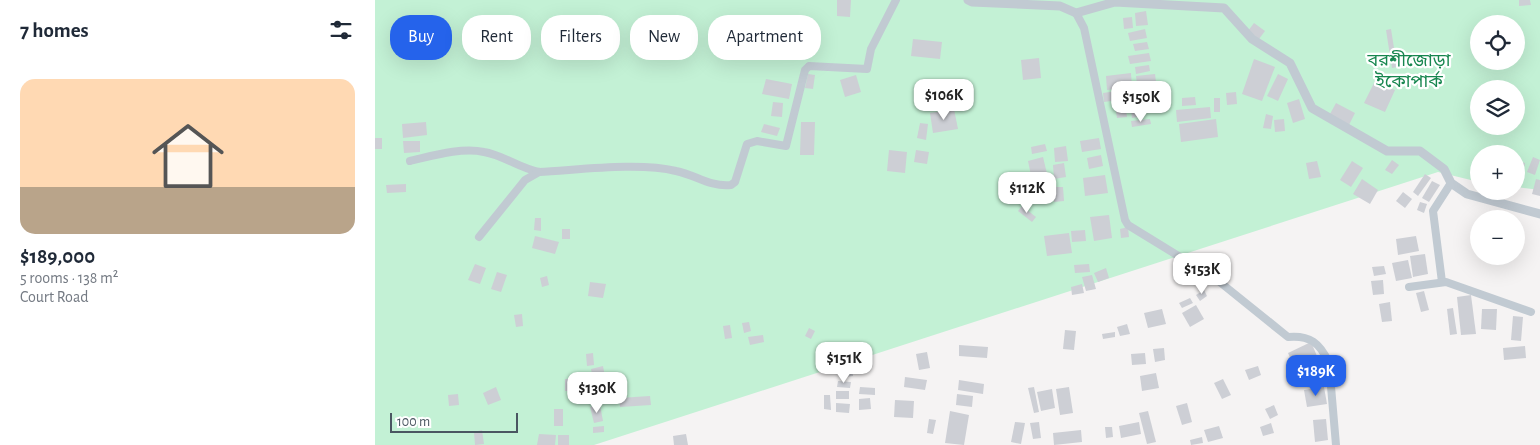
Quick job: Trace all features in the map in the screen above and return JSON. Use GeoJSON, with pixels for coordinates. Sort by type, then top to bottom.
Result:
{"type":"FeatureCollection","features":[{"type":"Feature","properties":{"kind":"street"},"geometry":{"type":"LineString","coordinates":[[410,161],[451,153],[483,151],[525,169],[539,172],[635,168],[661,169],[677,171],[709,184],[731,186],[735,182],[747,144],[757,141],[786,146],[805,70],[809,66],[867,69],[871,50],[896,0]]}},
{"type":"Feature","properties":{"kind":"street"},"geometry":{"type":"LineString","coordinates":[[968,0],[972,2],[1060,6],[1076,13],[1084,28],[1125,220],[1128,225],[1216,279],[1288,337],[1301,336],[1314,340],[1323,351],[1329,363],[1336,445]]}},
{"type":"Feature","properties":{"kind":"street"},"geometry":{"type":"LineString","coordinates":[[1076,13],[1115,2],[1224,8],[1252,39],[1290,63],[1312,108],[1387,151],[1420,151],[1444,170],[1451,183],[1467,194],[1540,214]]}},
{"type":"Feature","properties":{"kind":"street"},"geometry":{"type":"LineString","coordinates":[[479,237],[525,180],[539,172]]}},
{"type":"Feature","properties":{"kind":"street"},"geometry":{"type":"LineString","coordinates":[[1442,282],[1433,211],[1451,183]]}},
{"type":"Feature","properties":{"kind":"street"},"geometry":{"type":"LineString","coordinates":[[1409,287],[1442,282],[1531,312]]}},
{"type":"Feature","properties":{"kind":"green space","name":"বরশীজোড়া ইকোপার্ক"},"geometry":{"type":"Polygon","coordinates":[[[375,0],[1540,0],[1540,190],[1525,188],[1525,145],[1470,145],[1470,180],[1438,172],[594,445],[375,445],[375,0]]]}},
{"type":"Feature","properties":{"kind":"building"},"geometry":{"type":"Polygon","coordinates":[[[837,0],[851,0],[850,17],[837,16],[837,0]]]}},
{"type":"Feature","properties":{"kind":"building"},"geometry":{"type":"Polygon","coordinates":[[[1519,0],[1530,0],[1531,5],[1519,6],[1519,0]]]}},
{"type":"Feature","properties":{"kind":"building"},"geometry":{"type":"Polygon","coordinates":[[[1146,11],[1148,25],[1136,26],[1135,13],[1146,11]]]}},
{"type":"Feature","properties":{"kind":"building"},"geometry":{"type":"Polygon","coordinates":[[[1132,17],[1133,28],[1124,29],[1123,18],[1132,17]]]}},
{"type":"Feature","properties":{"kind":"building"},"geometry":{"type":"Polygon","coordinates":[[[1254,23],[1265,31],[1259,39],[1248,31],[1254,23]]]}},
{"type":"Feature","properties":{"kind":"building"},"geometry":{"type":"Polygon","coordinates":[[[1145,29],[1147,38],[1130,41],[1128,33],[1145,29]]]}},
{"type":"Feature","properties":{"kind":"building"},"geometry":{"type":"Polygon","coordinates":[[[1391,29],[1397,67],[1392,68],[1386,30],[1391,29]]]}},
{"type":"Feature","properties":{"kind":"building"},"geometry":{"type":"Polygon","coordinates":[[[913,39],[942,42],[940,59],[911,56],[913,39]]]}},
{"type":"Feature","properties":{"kind":"building"},"geometry":{"type":"Polygon","coordinates":[[[1147,42],[1149,49],[1135,51],[1133,44],[1147,42]]]}},
{"type":"Feature","properties":{"kind":"building"},"geometry":{"type":"Polygon","coordinates":[[[1149,53],[1151,61],[1130,64],[1128,56],[1149,53]]]}},
{"type":"Feature","properties":{"kind":"building"},"geometry":{"type":"Polygon","coordinates":[[[1039,58],[1041,78],[1023,80],[1021,60],[1039,58]]]}},
{"type":"Feature","properties":{"kind":"building"},"geometry":{"type":"Polygon","coordinates":[[[1254,59],[1275,67],[1262,101],[1242,94],[1254,59]]]}},
{"type":"Feature","properties":{"kind":"building"},"geometry":{"type":"Polygon","coordinates":[[[1149,65],[1150,71],[1136,74],[1135,67],[1149,65]]]}},
{"type":"Feature","properties":{"kind":"building"},"geometry":{"type":"Polygon","coordinates":[[[1131,73],[1132,87],[1107,90],[1106,76],[1131,73]]]}},
{"type":"Feature","properties":{"kind":"building"},"geometry":{"type":"Polygon","coordinates":[[[808,74],[815,75],[813,89],[805,88],[808,74]]]}},
{"type":"Feature","properties":{"kind":"building"},"geometry":{"type":"Polygon","coordinates":[[[1155,74],[1156,82],[1137,84],[1136,76],[1155,74]]]}},
{"type":"Feature","properties":{"kind":"building"},"geometry":{"type":"Polygon","coordinates":[[[1278,74],[1288,79],[1278,101],[1267,96],[1278,74]]]}},
{"type":"Feature","properties":{"kind":"building"},"geometry":{"type":"Polygon","coordinates":[[[856,75],[861,92],[845,97],[840,80],[856,75]]]}},
{"type":"Feature","properties":{"kind":"building"},"geometry":{"type":"Polygon","coordinates":[[[766,79],[792,84],[789,99],[762,94],[766,79]]]}},
{"type":"Feature","properties":{"kind":"building"},"geometry":{"type":"Polygon","coordinates":[[[1375,81],[1395,90],[1385,112],[1364,103],[1375,81]]]}},
{"type":"Feature","properties":{"kind":"building"},"geometry":{"type":"Polygon","coordinates":[[[1163,84],[1163,91],[1154,92],[1154,85],[1163,84]]]}},
{"type":"Feature","properties":{"kind":"building"},"geometry":{"type":"Polygon","coordinates":[[[1130,89],[1132,98],[1104,102],[1103,93],[1130,89]]]}},
{"type":"Feature","properties":{"kind":"building"},"geometry":{"type":"Polygon","coordinates":[[[1153,89],[1153,100],[1146,100],[1145,90],[1153,89]]]}},
{"type":"Feature","properties":{"kind":"building"},"geometry":{"type":"Polygon","coordinates":[[[1236,92],[1237,104],[1227,105],[1226,93],[1236,92]]]}},
{"type":"Feature","properties":{"kind":"building"},"geometry":{"type":"Polygon","coordinates":[[[1195,97],[1196,105],[1182,106],[1182,98],[1195,97]]]}},
{"type":"Feature","properties":{"kind":"building"},"geometry":{"type":"Polygon","coordinates":[[[1214,98],[1220,98],[1220,112],[1214,112],[1214,98]]]}},
{"type":"Feature","properties":{"kind":"building"},"geometry":{"type":"Polygon","coordinates":[[[1299,99],[1305,119],[1293,123],[1287,103],[1299,99]]]}},
{"type":"Feature","properties":{"kind":"building"},"geometry":{"type":"Polygon","coordinates":[[[1140,101],[1142,116],[1132,118],[1130,103],[1140,101]]]}},
{"type":"Feature","properties":{"kind":"building"},"geometry":{"type":"Polygon","coordinates":[[[773,102],[783,103],[782,117],[771,116],[773,102]]]}},
{"type":"Feature","properties":{"kind":"building"},"geometry":{"type":"Polygon","coordinates":[[[1125,103],[1127,117],[1117,118],[1115,105],[1125,103]]]}},
{"type":"Feature","properties":{"kind":"building"},"geometry":{"type":"Polygon","coordinates":[[[1336,103],[1355,113],[1349,125],[1330,114],[1336,103]]]}},
{"type":"Feature","properties":{"kind":"building"},"geometry":{"type":"Polygon","coordinates":[[[1210,107],[1211,118],[1177,122],[1176,110],[1210,107]]]}},
{"type":"Feature","properties":{"kind":"building"},"geometry":{"type":"Polygon","coordinates":[[[954,109],[958,129],[933,133],[930,113],[954,109]]]}},
{"type":"Feature","properties":{"kind":"building"},"geometry":{"type":"Polygon","coordinates":[[[1266,114],[1273,116],[1271,129],[1263,128],[1266,114]]]}},
{"type":"Feature","properties":{"kind":"building"},"geometry":{"type":"Polygon","coordinates":[[[1150,119],[1151,124],[1132,127],[1131,121],[1150,119]]]}},
{"type":"Feature","properties":{"kind":"building"},"geometry":{"type":"Polygon","coordinates":[[[1216,119],[1218,137],[1181,142],[1179,124],[1216,119]]]}},
{"type":"Feature","properties":{"kind":"building"},"geometry":{"type":"Polygon","coordinates":[[[1284,119],[1285,131],[1275,132],[1274,120],[1284,119]]]}},
{"type":"Feature","properties":{"kind":"building"},"geometry":{"type":"Polygon","coordinates":[[[426,122],[427,135],[403,138],[402,124],[426,122]]]}},
{"type":"Feature","properties":{"kind":"building"},"geometry":{"type":"Polygon","coordinates":[[[801,122],[815,122],[814,155],[800,155],[801,122]]]}},
{"type":"Feature","properties":{"kind":"building"},"geometry":{"type":"Polygon","coordinates":[[[920,123],[928,124],[926,140],[917,138],[920,123]]]}},
{"type":"Feature","properties":{"kind":"building"},"geometry":{"type":"Polygon","coordinates":[[[764,124],[780,128],[777,136],[761,132],[764,124]]]}},
{"type":"Feature","properties":{"kind":"building"},"geometry":{"type":"Polygon","coordinates":[[[375,138],[382,138],[382,149],[375,149],[375,138]]]}},
{"type":"Feature","properties":{"kind":"building"},"geometry":{"type":"Polygon","coordinates":[[[1099,138],[1101,149],[1082,152],[1080,141],[1099,138]]]}},
{"type":"Feature","properties":{"kind":"building"},"geometry":{"type":"Polygon","coordinates":[[[403,141],[420,141],[420,152],[404,153],[403,141]]]}},
{"type":"Feature","properties":{"kind":"building"},"geometry":{"type":"Polygon","coordinates":[[[1045,144],[1047,151],[1032,154],[1031,147],[1045,144]]]}},
{"type":"Feature","properties":{"kind":"building"},"geometry":{"type":"Polygon","coordinates":[[[1066,146],[1068,161],[1055,162],[1054,148],[1066,146]]]}},
{"type":"Feature","properties":{"kind":"building"},"geometry":{"type":"Polygon","coordinates":[[[889,150],[907,152],[905,173],[887,171],[889,150]]]}},
{"type":"Feature","properties":{"kind":"building"},"geometry":{"type":"Polygon","coordinates":[[[916,150],[929,152],[927,164],[914,162],[916,150]]]}},
{"type":"Feature","properties":{"kind":"building"},"geometry":{"type":"Polygon","coordinates":[[[1101,155],[1103,166],[1089,169],[1087,158],[1101,155]]]}},
{"type":"Feature","properties":{"kind":"building"},"geometry":{"type":"Polygon","coordinates":[[[1043,157],[1049,182],[1033,185],[1028,161],[1043,157]]]}},
{"type":"Feature","properties":{"kind":"building"},"geometry":{"type":"Polygon","coordinates":[[[1533,157],[1540,160],[1535,175],[1527,172],[1533,157]]]}},
{"type":"Feature","properties":{"kind":"building"},"geometry":{"type":"Polygon","coordinates":[[[1392,160],[1399,165],[1392,174],[1385,170],[1392,160]]]}},
{"type":"Feature","properties":{"kind":"building"},"geometry":{"type":"Polygon","coordinates":[[[1317,161],[1321,177],[1309,179],[1306,163],[1317,161]]]}},
{"type":"Feature","properties":{"kind":"building"},"geometry":{"type":"Polygon","coordinates":[[[1352,161],[1363,168],[1351,187],[1340,180],[1352,161]]]}},
{"type":"Feature","properties":{"kind":"building"},"geometry":{"type":"Polygon","coordinates":[[[1064,163],[1066,177],[1054,179],[1053,165],[1064,163]]]}},
{"type":"Feature","properties":{"kind":"building"},"geometry":{"type":"Polygon","coordinates":[[[1425,174],[1431,178],[1418,196],[1413,192],[1425,174]]]}},
{"type":"Feature","properties":{"kind":"building"},"geometry":{"type":"Polygon","coordinates":[[[1105,175],[1108,193],[1085,196],[1083,178],[1105,175]]]}},
{"type":"Feature","properties":{"kind":"building"},"geometry":{"type":"Polygon","coordinates":[[[1362,179],[1378,190],[1370,204],[1353,194],[1362,179]]]}},
{"type":"Feature","properties":{"kind":"building"},"geometry":{"type":"Polygon","coordinates":[[[1536,179],[1540,180],[1540,196],[1532,194],[1536,179]]]}},
{"type":"Feature","properties":{"kind":"building"},"geometry":{"type":"Polygon","coordinates":[[[1432,181],[1440,185],[1429,202],[1422,198],[1432,181]]]}},
{"type":"Feature","properties":{"kind":"building"},"geometry":{"type":"Polygon","coordinates":[[[406,184],[406,192],[387,193],[386,185],[406,184]]]}},
{"type":"Feature","properties":{"kind":"building"},"geometry":{"type":"Polygon","coordinates":[[[1053,187],[1063,187],[1064,201],[1054,202],[1053,187]]]}},
{"type":"Feature","properties":{"kind":"building"},"geometry":{"type":"Polygon","coordinates":[[[1403,192],[1412,199],[1405,208],[1396,201],[1403,192]]]}},
{"type":"Feature","properties":{"kind":"building"},"geometry":{"type":"Polygon","coordinates":[[[1420,202],[1427,204],[1424,213],[1417,210],[1420,202]]]}},
{"type":"Feature","properties":{"kind":"building"},"geometry":{"type":"Polygon","coordinates":[[[1022,206],[1036,217],[1032,222],[1018,211],[1022,206]]]}},
{"type":"Feature","properties":{"kind":"building"},"geometry":{"type":"Polygon","coordinates":[[[1109,215],[1112,238],[1094,241],[1090,217],[1109,215]]]}},
{"type":"Feature","properties":{"kind":"building"},"geometry":{"type":"Polygon","coordinates":[[[535,218],[541,218],[541,231],[534,230],[535,218]]]}},
{"type":"Feature","properties":{"kind":"building"},"geometry":{"type":"Polygon","coordinates":[[[1128,227],[1129,237],[1121,238],[1120,229],[1128,227]]]}},
{"type":"Feature","properties":{"kind":"building"},"geometry":{"type":"Polygon","coordinates":[[[562,229],[570,229],[570,239],[562,239],[562,229]]]}},
{"type":"Feature","properties":{"kind":"building"},"geometry":{"type":"Polygon","coordinates":[[[1085,230],[1086,241],[1072,242],[1071,231],[1085,230]]]}},
{"type":"Feature","properties":{"kind":"building"},"geometry":{"type":"Polygon","coordinates":[[[1069,233],[1072,253],[1047,256],[1044,236],[1069,233]]]}},
{"type":"Feature","properties":{"kind":"building"},"geometry":{"type":"Polygon","coordinates":[[[535,236],[559,242],[555,254],[532,248],[535,236]]]}},
{"type":"Feature","properties":{"kind":"building"},"geometry":{"type":"Polygon","coordinates":[[[1416,236],[1419,251],[1398,255],[1396,239],[1416,236]]]}},
{"type":"Feature","properties":{"kind":"building"},"geometry":{"type":"Polygon","coordinates":[[[1425,254],[1428,274],[1413,277],[1410,256],[1425,254]]]}},
{"type":"Feature","properties":{"kind":"building"},"geometry":{"type":"Polygon","coordinates":[[[1408,260],[1412,278],[1396,281],[1392,263],[1408,260]]]}},
{"type":"Feature","properties":{"kind":"building"},"geometry":{"type":"Polygon","coordinates":[[[475,264],[486,268],[480,284],[468,280],[475,264]]]}},
{"type":"Feature","properties":{"kind":"building"},"geometry":{"type":"Polygon","coordinates":[[[1089,264],[1090,272],[1075,273],[1074,265],[1089,264]]]}},
{"type":"Feature","properties":{"kind":"building"},"geometry":{"type":"Polygon","coordinates":[[[1384,266],[1386,274],[1374,276],[1372,267],[1384,266]]]}},
{"type":"Feature","properties":{"kind":"building"},"geometry":{"type":"Polygon","coordinates":[[[1106,268],[1109,278],[1098,282],[1094,273],[1106,268]]]}},
{"type":"Feature","properties":{"kind":"building"},"geometry":{"type":"Polygon","coordinates":[[[497,272],[507,275],[501,292],[491,289],[497,272]]]}},
{"type":"Feature","properties":{"kind":"building"},"geometry":{"type":"Polygon","coordinates":[[[1092,275],[1096,289],[1086,291],[1082,277],[1092,275]]]}},
{"type":"Feature","properties":{"kind":"building"},"geometry":{"type":"Polygon","coordinates":[[[547,276],[549,285],[542,287],[540,278],[547,276]]]}},
{"type":"Feature","properties":{"kind":"building"},"geometry":{"type":"Polygon","coordinates":[[[1383,280],[1384,294],[1373,295],[1371,281],[1383,280]]]}},
{"type":"Feature","properties":{"kind":"building"},"geometry":{"type":"Polygon","coordinates":[[[590,282],[606,284],[603,298],[588,296],[590,282]]]}},
{"type":"Feature","properties":{"kind":"building"},"geometry":{"type":"Polygon","coordinates":[[[1082,284],[1084,293],[1072,295],[1071,287],[1082,284]]]}},
{"type":"Feature","properties":{"kind":"building"},"geometry":{"type":"Polygon","coordinates":[[[1204,290],[1207,296],[1200,301],[1196,295],[1204,290]]]}},
{"type":"Feature","properties":{"kind":"building"},"geometry":{"type":"Polygon","coordinates":[[[1424,291],[1429,310],[1421,312],[1416,293],[1424,291]]]}},
{"type":"Feature","properties":{"kind":"building"},"geometry":{"type":"Polygon","coordinates":[[[1471,295],[1476,334],[1461,335],[1457,297],[1471,295]]]}},
{"type":"Feature","properties":{"kind":"building"},"geometry":{"type":"Polygon","coordinates":[[[1190,298],[1193,303],[1182,308],[1179,303],[1190,298]]]}},
{"type":"Feature","properties":{"kind":"building"},"geometry":{"type":"Polygon","coordinates":[[[1390,302],[1392,321],[1382,322],[1379,304],[1390,302]]]}},
{"type":"Feature","properties":{"kind":"building"},"geometry":{"type":"Polygon","coordinates":[[[1196,305],[1204,319],[1190,327],[1182,313],[1196,305]]]}},
{"type":"Feature","properties":{"kind":"building"},"geometry":{"type":"Polygon","coordinates":[[[1453,308],[1457,334],[1450,335],[1447,309],[1453,308]]]}},
{"type":"Feature","properties":{"kind":"building"},"geometry":{"type":"Polygon","coordinates":[[[1162,309],[1166,324],[1148,328],[1144,313],[1162,309]]]}},
{"type":"Feature","properties":{"kind":"building"},"geometry":{"type":"Polygon","coordinates":[[[1482,309],[1497,309],[1496,330],[1481,329],[1482,309]]]}},
{"type":"Feature","properties":{"kind":"building"},"geometry":{"type":"Polygon","coordinates":[[[522,314],[523,326],[516,327],[514,315],[522,314]]]}},
{"type":"Feature","properties":{"kind":"building"},"geometry":{"type":"Polygon","coordinates":[[[1513,316],[1523,317],[1521,341],[1511,340],[1513,316]]]}},
{"type":"Feature","properties":{"kind":"building"},"geometry":{"type":"Polygon","coordinates":[[[749,322],[751,331],[744,333],[742,323],[749,322]]]}},
{"type":"Feature","properties":{"kind":"building"},"geometry":{"type":"Polygon","coordinates":[[[1127,324],[1130,334],[1120,336],[1117,327],[1127,324]]]}},
{"type":"Feature","properties":{"kind":"building"},"geometry":{"type":"Polygon","coordinates":[[[730,325],[732,338],[725,339],[723,326],[730,325]]]}},
{"type":"Feature","properties":{"kind":"building"},"geometry":{"type":"Polygon","coordinates":[[[809,328],[815,331],[811,339],[805,336],[809,328]]]}},
{"type":"Feature","properties":{"kind":"building"},"geometry":{"type":"Polygon","coordinates":[[[1065,330],[1076,331],[1074,350],[1063,349],[1065,330]]]}},
{"type":"Feature","properties":{"kind":"building"},"geometry":{"type":"Polygon","coordinates":[[[1115,332],[1115,337],[1103,339],[1102,334],[1115,332]]]}},
{"type":"Feature","properties":{"kind":"building"},"geometry":{"type":"Polygon","coordinates":[[[763,335],[764,342],[750,345],[748,337],[763,335]]]}},
{"type":"Feature","properties":{"kind":"building"},"geometry":{"type":"Polygon","coordinates":[[[1311,342],[1317,356],[1294,366],[1288,353],[1311,342]]]}},
{"type":"Feature","properties":{"kind":"building"},"geometry":{"type":"Polygon","coordinates":[[[959,345],[988,347],[987,358],[959,356],[959,345]]]}},
{"type":"Feature","properties":{"kind":"building"},"geometry":{"type":"Polygon","coordinates":[[[1525,346],[1526,358],[1504,360],[1503,348],[1525,346]]]}},
{"type":"Feature","properties":{"kind":"building"},"geometry":{"type":"Polygon","coordinates":[[[1164,348],[1165,360],[1155,362],[1153,349],[1164,348]]]}},
{"type":"Feature","properties":{"kind":"building"},"geometry":{"type":"Polygon","coordinates":[[[927,352],[930,368],[919,370],[916,354],[927,352]]]}},
{"type":"Feature","properties":{"kind":"building"},"geometry":{"type":"Polygon","coordinates":[[[593,353],[594,365],[587,366],[586,354],[593,353]]]}},
{"type":"Feature","properties":{"kind":"building"},"geometry":{"type":"Polygon","coordinates":[[[1145,353],[1146,364],[1132,365],[1131,354],[1145,353]]]}},
{"type":"Feature","properties":{"kind":"building"},"geometry":{"type":"Polygon","coordinates":[[[1318,363],[1325,374],[1307,384],[1300,373],[1318,363]]]}},
{"type":"Feature","properties":{"kind":"building"},"geometry":{"type":"Polygon","coordinates":[[[603,366],[605,377],[593,379],[591,369],[603,366]]]}},
{"type":"Feature","properties":{"kind":"building"},"geometry":{"type":"Polygon","coordinates":[[[1258,366],[1261,375],[1249,380],[1245,370],[1258,366]]]}},
{"type":"Feature","properties":{"kind":"building"},"geometry":{"type":"Polygon","coordinates":[[[843,367],[852,367],[853,376],[843,377],[843,367]]]}},
{"type":"Feature","properties":{"kind":"building"},"geometry":{"type":"Polygon","coordinates":[[[1156,373],[1159,388],[1142,391],[1140,376],[1156,373]]]}},
{"type":"Feature","properties":{"kind":"building"},"geometry":{"type":"Polygon","coordinates":[[[905,377],[927,380],[925,390],[904,387],[905,377]]]}},
{"type":"Feature","properties":{"kind":"building"},"geometry":{"type":"Polygon","coordinates":[[[565,379],[573,379],[573,391],[565,391],[565,379]]]}},
{"type":"Feature","properties":{"kind":"building"},"geometry":{"type":"Polygon","coordinates":[[[1223,379],[1231,395],[1222,399],[1214,383],[1223,379]]]}},
{"type":"Feature","properties":{"kind":"building"},"geometry":{"type":"Polygon","coordinates":[[[959,380],[984,384],[983,394],[958,390],[959,380]]]}},
{"type":"Feature","properties":{"kind":"building"},"geometry":{"type":"Polygon","coordinates":[[[838,381],[851,382],[850,388],[837,387],[838,381]]]}},
{"type":"Feature","properties":{"kind":"building"},"geometry":{"type":"Polygon","coordinates":[[[582,385],[588,385],[588,397],[581,397],[582,385]]]}},
{"type":"Feature","properties":{"kind":"building"},"geometry":{"type":"Polygon","coordinates":[[[496,387],[501,400],[488,405],[483,393],[496,387]]]}},
{"type":"Feature","properties":{"kind":"building"},"geometry":{"type":"Polygon","coordinates":[[[860,387],[875,388],[875,395],[859,394],[860,387]]]}},
{"type":"Feature","properties":{"kind":"building"},"geometry":{"type":"Polygon","coordinates":[[[1034,387],[1039,412],[1034,413],[1028,388],[1034,387]]]}},
{"type":"Feature","properties":{"kind":"building"},"geometry":{"type":"Polygon","coordinates":[[[1069,387],[1073,413],[1060,415],[1056,389],[1069,387]]]}},
{"type":"Feature","properties":{"kind":"building"},"geometry":{"type":"Polygon","coordinates":[[[1324,387],[1327,404],[1307,407],[1304,390],[1324,387]]]}},
{"type":"Feature","properties":{"kind":"building"},"geometry":{"type":"Polygon","coordinates":[[[1052,389],[1055,408],[1041,411],[1037,392],[1052,389]]]}},
{"type":"Feature","properties":{"kind":"building"},"geometry":{"type":"Polygon","coordinates":[[[836,391],[849,391],[849,399],[836,399],[836,391]]]}},
{"type":"Feature","properties":{"kind":"building"},"geometry":{"type":"Polygon","coordinates":[[[458,394],[459,405],[449,406],[448,395],[458,394]]]}},
{"type":"Feature","properties":{"kind":"building"},"geometry":{"type":"Polygon","coordinates":[[[957,394],[973,396],[972,407],[956,405],[957,394]]]}},
{"type":"Feature","properties":{"kind":"building"},"geometry":{"type":"Polygon","coordinates":[[[824,395],[830,395],[831,410],[824,409],[824,395]]]}},
{"type":"Feature","properties":{"kind":"building"},"geometry":{"type":"Polygon","coordinates":[[[650,396],[651,405],[620,407],[619,398],[650,396]]]}},
{"type":"Feature","properties":{"kind":"building"},"geometry":{"type":"Polygon","coordinates":[[[870,398],[871,409],[859,410],[859,399],[870,398]]]}},
{"type":"Feature","properties":{"kind":"building"},"geometry":{"type":"Polygon","coordinates":[[[895,400],[914,401],[913,418],[894,417],[895,400]]]}},
{"type":"Feature","properties":{"kind":"building"},"geometry":{"type":"Polygon","coordinates":[[[836,403],[850,404],[849,413],[836,412],[836,403]]]}},
{"type":"Feature","properties":{"kind":"building"},"geometry":{"type":"Polygon","coordinates":[[[1187,403],[1192,422],[1182,425],[1176,406],[1187,403]]]}},
{"type":"Feature","properties":{"kind":"building"},"geometry":{"type":"Polygon","coordinates":[[[600,405],[603,421],[594,423],[590,407],[600,405]]]}},
{"type":"Feature","properties":{"kind":"building"},"geometry":{"type":"Polygon","coordinates":[[[1274,405],[1278,415],[1270,419],[1265,409],[1274,405]]]}},
{"type":"Feature","properties":{"kind":"building"},"geometry":{"type":"Polygon","coordinates":[[[554,409],[563,409],[563,426],[554,426],[554,409]]]}},
{"type":"Feature","properties":{"kind":"building"},"geometry":{"type":"Polygon","coordinates":[[[950,411],[969,415],[964,445],[945,443],[950,411]]]}},
{"type":"Feature","properties":{"kind":"building"},"geometry":{"type":"Polygon","coordinates":[[[1148,411],[1156,442],[1147,444],[1139,413],[1148,411]]]}},
{"type":"Feature","properties":{"kind":"building"},"geometry":{"type":"Polygon","coordinates":[[[929,419],[936,420],[933,434],[927,433],[929,419]]]}},
{"type":"Feature","properties":{"kind":"building"},"geometry":{"type":"Polygon","coordinates":[[[1326,419],[1328,440],[1315,442],[1313,420],[1326,419]]]}},
{"type":"Feature","properties":{"kind":"building"},"geometry":{"type":"Polygon","coordinates":[[[1015,422],[1025,423],[1021,444],[1011,442],[1015,422]]]}},
{"type":"Feature","properties":{"kind":"building"},"geometry":{"type":"Polygon","coordinates":[[[1039,422],[1041,438],[1033,439],[1030,423],[1039,422]]]}},
{"type":"Feature","properties":{"kind":"building"},"geometry":{"type":"Polygon","coordinates":[[[1139,422],[1141,434],[1121,438],[1119,426],[1139,422]]]}},
{"type":"Feature","properties":{"kind":"building"},"geometry":{"type":"Polygon","coordinates":[[[1271,423],[1274,433],[1263,436],[1260,427],[1271,423]]]}},
{"type":"Feature","properties":{"kind":"building"},"geometry":{"type":"Polygon","coordinates":[[[604,426],[604,432],[593,433],[593,427],[604,426]]]}},
{"type":"Feature","properties":{"kind":"building"},"geometry":{"type":"Polygon","coordinates":[[[1219,426],[1223,438],[1208,442],[1204,430],[1219,426]]]}},
{"type":"Feature","properties":{"kind":"building"},"geometry":{"type":"Polygon","coordinates":[[[1105,427],[1112,427],[1113,437],[1106,438],[1105,427]]]}},
{"type":"Feature","properties":{"kind":"building"},"geometry":{"type":"Polygon","coordinates":[[[482,430],[484,444],[475,445],[474,432],[482,430]]]}},
{"type":"Feature","properties":{"kind":"building"},"geometry":{"type":"Polygon","coordinates":[[[1081,430],[1082,442],[1054,445],[1053,433],[1081,430]]]}},
{"type":"Feature","properties":{"kind":"building"},"geometry":{"type":"Polygon","coordinates":[[[539,434],[556,435],[555,445],[537,445],[539,434]]]}},
{"type":"Feature","properties":{"kind":"building"},"geometry":{"type":"Polygon","coordinates":[[[686,434],[688,445],[674,445],[673,436],[686,434]]]}},
{"type":"Feature","properties":{"kind":"building"},"geometry":{"type":"Polygon","coordinates":[[[558,435],[569,435],[569,445],[558,445],[558,435]]]}},
{"type":"Feature","properties":{"kind":"building"},"geometry":{"type":"Polygon","coordinates":[[[1202,437],[1203,443],[1191,445],[1190,440],[1202,437]]]}}]}
